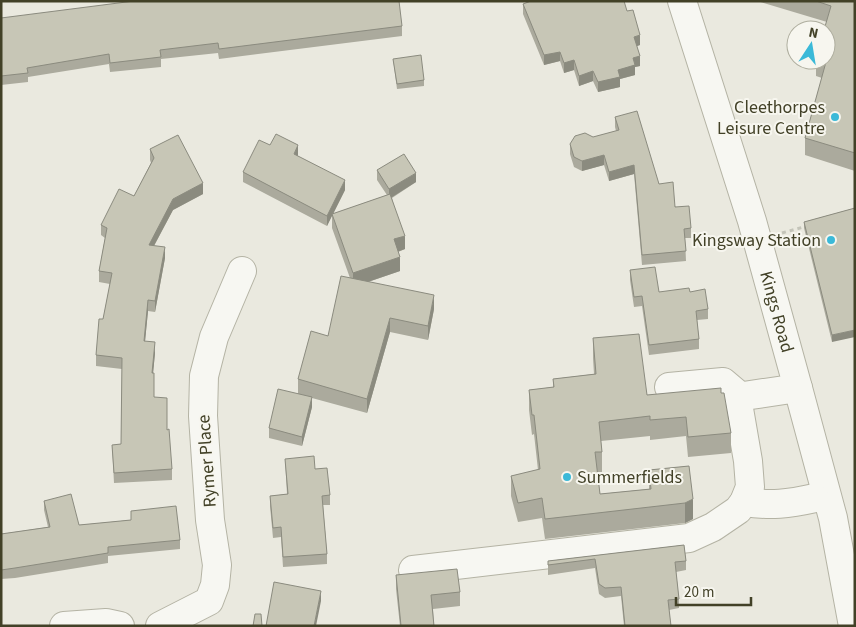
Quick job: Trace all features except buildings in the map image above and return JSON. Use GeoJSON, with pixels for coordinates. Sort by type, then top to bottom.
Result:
{"type":"FeatureCollection","features":[{"type":"Feature","properties":{"kind":"street","name":"Kings Road"},"geometry":{"type":"LineString","coordinates":[[670,1],[689,50],[735,185],[757,241],[793,389],[815,498],[829,553],[840,626]]}},
{"type":"Feature","properties":{"kind":"street","name":"Kings Road"},"geometry":{"type":"LineString","coordinates":[[682,1],[735,185],[774,333],[834,518],[853,626]]}},
{"type":"Feature","properties":{"kind":"street","name":"Rymer Place"},"geometry":{"type":"LineString","coordinates":[[160,626],[209,601],[215,585],[217,565],[210,520],[203,416],[204,376],[214,337],[242,271]]}},
{"type":"Feature","properties":{"kind":"street"},"geometry":{"type":"LineString","coordinates":[[413,570],[689,538],[713,527],[738,510],[744,502],[750,487],[748,461],[736,393],[723,382],[669,387]]}},
{"type":"Feature","properties":{"kind":"street"},"geometry":{"type":"LineString","coordinates":[[737,397],[793,389]]}},
{"type":"Feature","properties":{"kind":"street"},"geometry":{"type":"LineString","coordinates":[[744,502],[786,505],[815,498]]}},
{"type":"Feature","properties":{"kind":"street"},"geometry":{"type":"LineString","coordinates":[[64,626],[106,623],[120,626]]}},
{"type":"Feature","properties":{"kind":"path"},"geometry":{"type":"LineString","coordinates":[[757,241],[810,225]]}},
{"type":"Feature","properties":{"kind":"place","name":"Cleethorpes Leisure Centre"},"geometry":{"type":"Point","coordinates":[835,117]}},
{"type":"Feature","properties":{"kind":"place","name":"Kingsway Station"},"geometry":{"type":"Point","coordinates":[831,240]}},
{"type":"Feature","properties":{"kind":"place","name":"Summerfields"},"geometry":{"type":"Point","coordinates":[567,477]}}]}
